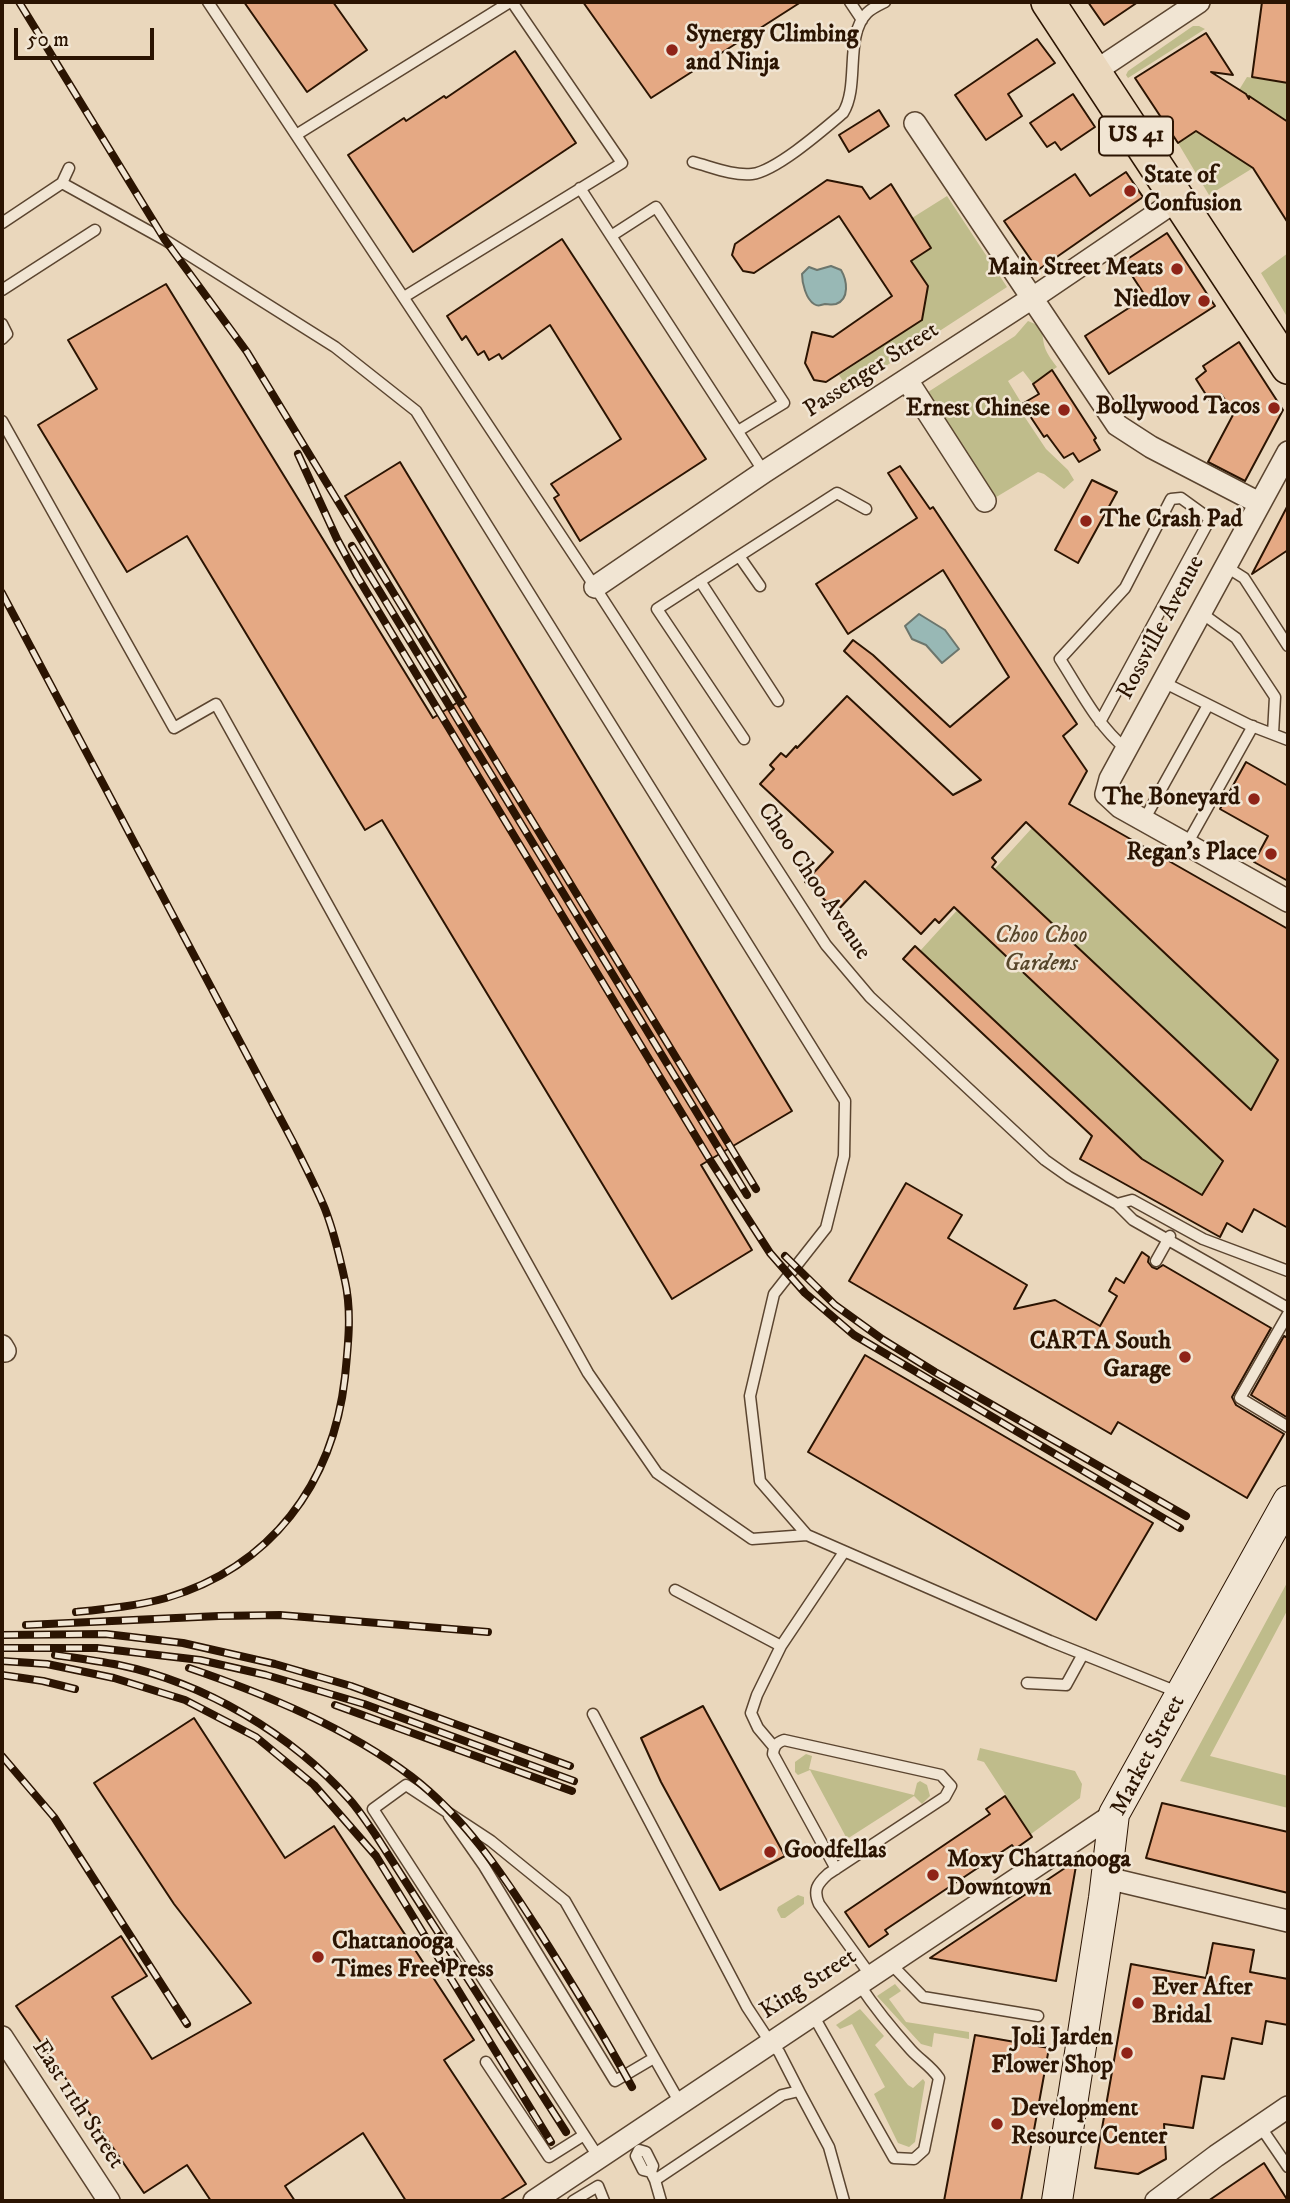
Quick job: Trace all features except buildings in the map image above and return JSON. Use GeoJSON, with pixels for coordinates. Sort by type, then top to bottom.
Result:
{"type":"FeatureCollection","features":[{"type":"Feature","properties":{"kind":"main road","name":"US 41"},"geometry":{"type":"LineString","coordinates":[[1048,2],[1288,367]]}},
{"type":"Feature","properties":{"kind":"main road","name":"Market Street"},"geometry":{"type":"LineString","coordinates":[[1057,2201],[1107,1878],[1114,1814],[1284,1521]]}},
{"type":"Feature","properties":{"kind":"street"},"geometry":{"type":"LineString","coordinates":[[1094,72],[1199,2]]}},
{"type":"Feature","properties":{"kind":"street"},"geometry":{"type":"LineString","coordinates":[[915,123],[1118,425],[1151,447],[1259,503]]}},
{"type":"Feature","properties":{"kind":"street","name":"Passenger Street"},"geometry":{"type":"LineString","coordinates":[[595,587],[764,472],[1033,298],[1177,200]]}},
{"type":"Feature","properties":{"kind":"street"},"geometry":{"type":"LineString","coordinates":[[906,380],[985,500]]}},
{"type":"Feature","properties":{"kind":"street","name":"Rossville Avenue"},"geometry":{"type":"LineString","coordinates":[[1144,820],[1111,801],[1106,794],[1106,787],[1288,452]]}},
{"type":"Feature","properties":{"kind":"street"},"geometry":{"type":"LineString","coordinates":[[1144,820],[1288,901]]}},
{"type":"Feature","properties":{"kind":"street","name":"King Street"},"geometry":{"type":"LineString","coordinates":[[534,2201],[557,2195],[599,2158],[635,2143],[680,2103],[1114,1814]]}},
{"type":"Feature","properties":{"kind":"street"},"geometry":{"type":"LineString","coordinates":[[1107,1878],[1288,1921]]}},
{"type":"Feature","properties":{"kind":"street","name":"East 11th Street"},"geometry":{"type":"LineString","coordinates":[[2,2037],[109,2201]]}},
{"type":"Feature","properties":{"kind":"street"},"geometry":{"type":"LineString","coordinates":[[1156,2201],[1288,2107]]}},
{"type":"Feature","properties":{"kind":"lane","name":"Choo Choo Avenue"},"geometry":{"type":"LineString","coordinates":[[208,2],[838,960],[870,997],[1045,1160],[1117,1204],[1133,1220],[1288,1311]]}},
{"type":"Feature","properties":{"kind":"lane"},"geometry":{"type":"LineString","coordinates":[[296,135],[511,2],[622,163],[404,298]]}},
{"type":"Feature","properties":{"kind":"lane"},"geometry":{"type":"LineString","coordinates":[[850,2],[862,20]]}},
{"type":"Feature","properties":{"kind":"lane"},"geometry":{"type":"LineString","coordinates":[[693,162],[730,173],[750,174],[767,170],[843,113],[849,98],[855,43],[862,20],[870,10],[885,2]]}},
{"type":"Feature","properties":{"kind":"lane"},"geometry":{"type":"LineString","coordinates":[[2,223],[62,183],[69,168]]}},
{"type":"Feature","properties":{"kind":"lane"},"geometry":{"type":"LineString","coordinates":[[62,183],[165,240],[335,347],[416,411],[845,1101],[844,1156],[826,1228],[774,1294],[750,1396],[760,1481],[807,1535],[1083,1654],[1182,1693]]}},
{"type":"Feature","properties":{"kind":"lane"},"geometry":{"type":"LineString","coordinates":[[580,188],[764,472]]}},
{"type":"Feature","properties":{"kind":"lane"},"geometry":{"type":"LineString","coordinates":[[611,236],[656,207],[784,403],[738,431]]}},
{"type":"Feature","properties":{"kind":"lane"},"geometry":{"type":"LineString","coordinates":[[2,290],[96,230]]}},
{"type":"Feature","properties":{"kind":"lane"},"geometry":{"type":"LineString","coordinates":[[2,324],[7,334],[2,338]]}},
{"type":"Feature","properties":{"kind":"lane"},"geometry":{"type":"LineString","coordinates":[[2,422],[174,728],[216,704],[588,1373],[657,1473],[752,1539],[807,1535]]}},
{"type":"Feature","properties":{"kind":"lane"},"geometry":{"type":"LineString","coordinates":[[744,739],[657,609],[837,493],[866,509]]}},
{"type":"Feature","properties":{"kind":"lane"},"geometry":{"type":"LineString","coordinates":[[1100,722],[1210,519],[1181,498],[1171,499],[1125,588],[1060,659],[1100,722],[1108,733],[1126,749]]}},
{"type":"Feature","properties":{"kind":"lane"},"geometry":{"type":"LineString","coordinates":[[740,555],[760,586]]}},
{"type":"Feature","properties":{"kind":"lane"},"geometry":{"type":"LineString","coordinates":[[1225,566],[1244,578],[1288,646]]}},
{"type":"Feature","properties":{"kind":"lane"},"geometry":{"type":"LineString","coordinates":[[700,581],[778,701]]}},
{"type":"Feature","properties":{"kind":"lane"},"geometry":{"type":"LineString","coordinates":[[1200,612],[1236,638],[1275,697],[1273,734]]}},
{"type":"Feature","properties":{"kind":"lane"},"geometry":{"type":"LineString","coordinates":[[1163,682],[1288,740]]}},
{"type":"Feature","properties":{"kind":"lane"},"geometry":{"type":"LineString","coordinates":[[1144,820],[1208,705]]}},
{"type":"Feature","properties":{"kind":"lane"},"geometry":{"type":"LineString","coordinates":[[1187,844],[1253,726]]}},
{"type":"Feature","properties":{"kind":"lane","name":"Choo Choo Avenue"},"geometry":{"type":"LineString","coordinates":[[1117,1204],[1132,1199],[1215,1244],[1288,1271]]}},
{"type":"Feature","properties":{"kind":"lane"},"geometry":{"type":"LineString","coordinates":[[1156,1261],[1177,1224]]}},
{"type":"Feature","properties":{"kind":"lane"},"geometry":{"type":"LineString","coordinates":[[1288,1311],[1240,1398],[1288,1427]]}},
{"type":"Feature","properties":{"kind":"lane"},"geometry":{"type":"LineString","coordinates":[[774,1747],[758,1728],[751,1713],[757,1695],[781,1646],[844,1552]]}},
{"type":"Feature","properties":{"kind":"lane"},"geometry":{"type":"LineString","coordinates":[[675,1590],[781,1646]]}},
{"type":"Feature","properties":{"kind":"lane"},"geometry":{"type":"LineString","coordinates":[[1027,1683],[1066,1685],[1083,1654]]}},
{"type":"Feature","properties":{"kind":"lane"},"geometry":{"type":"LineString","coordinates":[[593,1714],[747,2007],[779,2052],[829,2147],[844,2201]]}},
{"type":"Feature","properties":{"kind":"lane"},"geometry":{"type":"LineString","coordinates":[[813,2015],[894,2158],[914,2159],[924,2150],[939,2078],[888,2025],[815,1895],[815,1888],[836,1869],[945,1797],[951,1786],[948,1780],[941,1775],[784,1740],[778,1742],[773,1754],[836,1869]]}},
{"type":"Feature","properties":{"kind":"lane"},"geometry":{"type":"LineString","coordinates":[[599,2158],[373,1809],[406,1785],[491,1841],[565,1901],[680,2103]]}},
{"type":"Feature","properties":{"kind":"lane"},"geometry":{"type":"LineString","coordinates":[[445,1811],[484,1866],[615,2081],[654,2058]]}},
{"type":"Feature","properties":{"kind":"lane"},"geometry":{"type":"LineString","coordinates":[[890,1963],[923,1997],[1038,2016]]}},
{"type":"Feature","properties":{"kind":"lane"},"geometry":{"type":"LineString","coordinates":[[486,2062],[549,2157],[584,2134]]}},
{"type":"Feature","properties":{"kind":"lane"},"geometry":{"type":"LineString","coordinates":[[653,2176],[782,2095],[799,2091]]}},
{"type":"Feature","properties":{"kind":"lane"},"geometry":{"type":"LineString","coordinates":[[1260,2126],[1288,2167]]}},
{"type":"Feature","properties":{"kind":"lane"},"geometry":{"type":"LineString","coordinates":[[635,2143],[646,2152],[653,2166],[653,2176],[661,2201]]}},
{"type":"Feature","properties":{"kind":"lane"},"geometry":{"type":"LineString","coordinates":[[573,2201],[598,2186],[604,2201]]}},
{"type":"Feature","properties":{"kind":"green space"},"geometry":{"type":"Polygon","coordinates":[[[1193,26],[1205,29],[1128,78],[1128,71],[1193,26]]]}},
{"type":"Feature","properties":{"kind":"green space"},"geometry":{"type":"Polygon","coordinates":[[[1247,77],[1288,83],[1288,122],[1239,90],[1247,77]]]}},
{"type":"Feature","properties":{"kind":"green space"},"geometry":{"type":"Polygon","coordinates":[[[1196,131],[1253,168],[1209,195],[1178,143],[1196,131]]]}},
{"type":"Feature","properties":{"kind":"green space"},"geometry":{"type":"Polygon","coordinates":[[[947,196],[1007,287],[849,390],[839,375],[922,320],[928,286],[911,261],[931,248],[912,218],[947,196]]]}},
{"type":"Feature","properties":{"kind":"green space"},"geometry":{"type":"Polygon","coordinates":[[[1288,253],[1288,314],[1286,315],[1261,273],[1288,253]]]}},
{"type":"Feature","properties":{"kind":"green space"},"geometry":{"type":"Polygon","coordinates":[[[1028,321],[1040,328],[1046,350],[1057,367],[1033,384],[1023,371],[1008,381],[1022,404],[1018,407],[1046,449],[1068,470],[1074,480],[1064,489],[1038,472],[993,499],[925,394],[1015,336],[1028,321]]]}},
{"type":"Feature","properties":{"kind":"green space","name":"Choo Choo Gardens"},"geometry":{"type":"Polygon","coordinates":[[[1032,828],[1278,1060],[1202,1195],[1142,1159],[920,951],[1032,828]]]}},
{"type":"Feature","properties":{"kind":"green space"},"geometry":{"type":"Polygon","coordinates":[[[1288,1581],[1288,1609],[1210,1756],[1288,1776],[1288,1808],[1180,1781],[1288,1581]]]}},
{"type":"Feature","properties":{"kind":"green space"},"geometry":{"type":"Polygon","coordinates":[[[980,1748],[1075,1771],[1082,1784],[1080,1798],[1031,1834],[984,1762],[977,1760],[980,1748]]]}},
{"type":"Feature","properties":{"kind":"green space"},"geometry":{"type":"Polygon","coordinates":[[[806,1754],[812,1756],[809,1769],[914,1795],[920,1781],[927,1785],[930,1796],[922,1804],[914,1796],[847,1839],[850,1853],[839,1855],[834,1846],[846,1837],[810,1770],[798,1775],[795,1772],[795,1762],[806,1754]]]}},
{"type":"Feature","properties":{"kind":"green space"},"geometry":{"type":"Polygon","coordinates":[[[798,1895],[804,1897],[804,1904],[781,1918],[778,1907],[798,1895]]]}},
{"type":"Feature","properties":{"kind":"green space"},"geometry":{"type":"Polygon","coordinates":[[[895,1984],[901,1991],[889,1999],[906,2022],[969,2032],[969,2039],[934,2033],[932,2047],[921,2044],[877,1996],[895,1984]]]}},
{"type":"Feature","properties":{"kind":"green space"},"geometry":{"type":"Polygon","coordinates":[[[860,2009],[884,2036],[875,2045],[908,2085],[913,2088],[923,2079],[925,2082],[915,2142],[909,2147],[898,2143],[874,2094],[885,2087],[852,2024],[840,2029],[836,2025],[860,2009]]]}},
{"type":"Feature","properties":{"kind":"water"},"geometry":{"type":"Polygon","coordinates":[[[831,266],[841,270],[845,279],[844,298],[836,304],[817,305],[811,302],[807,295],[802,274],[809,267],[817,270],[831,266]]]}},
{"type":"Feature","properties":{"kind":"water"},"geometry":{"type":"Polygon","coordinates":[[[919,614],[945,630],[959,649],[942,663],[926,645],[912,639],[905,626],[919,614]]]}},
{"type":"Feature","properties":{"kind":"railway"},"geometry":{"type":"LineString","coordinates":[[19,2],[165,240],[247,352],[756,1189]]}},
{"type":"Feature","properties":{"kind":"railway"},"geometry":{"type":"LineString","coordinates":[[298,454],[357,576],[710,1160],[770,1253],[805,1293],[854,1335],[1180,1528]]}},
{"type":"Feature","properties":{"kind":"railway"},"geometry":{"type":"LineString","coordinates":[[352,546],[747,1195]]}},
{"type":"Feature","properties":{"kind":"railway"},"geometry":{"type":"LineString","coordinates":[[2,593],[310,1176],[334,1236],[348,1305],[345,1377],[338,1416],[327,1452],[311,1486],[290,1516],[266,1543],[237,1565],[203,1584],[155,1601],[76,1612]]}},
{"type":"Feature","properties":{"kind":"railway"},"geometry":{"type":"LineString","coordinates":[[785,1256],[835,1305],[882,1339],[1186,1516]]}},
{"type":"Feature","properties":{"kind":"railway"},"geometry":{"type":"LineString","coordinates":[[26,1625],[280,1615],[488,1632]]}},
{"type":"Feature","properties":{"kind":"railway"},"geometry":{"type":"LineString","coordinates":[[2,1635],[106,1634],[183,1643],[275,1664],[351,1686],[570,1766]]}},
{"type":"Feature","properties":{"kind":"railway"},"geometry":{"type":"LineString","coordinates":[[2,1648],[97,1648],[200,1660],[266,1675],[364,1704],[574,1781]]}},
{"type":"Feature","properties":{"kind":"railway"},"geometry":{"type":"LineString","coordinates":[[55,1655],[119,1665],[183,1684],[245,1714],[274,1733],[327,1776],[353,1804],[375,1834],[566,2132]]}},
{"type":"Feature","properties":{"kind":"railway"},"geometry":{"type":"LineString","coordinates":[[2,1661],[47,1664],[114,1678],[185,1700],[256,1737],[314,1785],[376,1856],[551,2142]]}},
{"type":"Feature","properties":{"kind":"railway"},"geometry":{"type":"LineString","coordinates":[[189,1668],[276,1701],[361,1743],[412,1777],[449,1810],[481,1847],[510,1887],[574,1987],[632,2087]]}},
{"type":"Feature","properties":{"kind":"railway"},"geometry":{"type":"LineString","coordinates":[[2,1675],[75,1689]]}},
{"type":"Feature","properties":{"kind":"railway"},"geometry":{"type":"LineString","coordinates":[[335,1705],[572,1791]]}},
{"type":"Feature","properties":{"kind":"railway"},"geometry":{"type":"LineString","coordinates":[[2,1756],[54,1817],[187,2024]]}},
{"type":"Feature","properties":{"kind":"place","name":"Synergy Climbing and Ninja"},"geometry":{"type":"Point","coordinates":[672,50]}},
{"type":"Feature","properties":{"kind":"place","name":"State of Confusion"},"geometry":{"type":"Point","coordinates":[1130,191]}},
{"type":"Feature","properties":{"kind":"place","name":"Main Street Meats"},"geometry":{"type":"Point","coordinates":[1177,269]}},
{"type":"Feature","properties":{"kind":"place","name":"Niedlov"},"geometry":{"type":"Point","coordinates":[1204,301]}},
{"type":"Feature","properties":{"kind":"place","name":"Bollywood Tacos"},"geometry":{"type":"Point","coordinates":[1274,408]}},
{"type":"Feature","properties":{"kind":"place","name":"Ernest Chinese"},"geometry":{"type":"Point","coordinates":[1064,410]}},
{"type":"Feature","properties":{"kind":"place","name":"The Crash Pad"},"geometry":{"type":"Point","coordinates":[1086,521]}},
{"type":"Feature","properties":{"kind":"place","name":"The Boneyard"},"geometry":{"type":"Point","coordinates":[1254,799]}},
{"type":"Feature","properties":{"kind":"place","name":"Regan's Place"},"geometry":{"type":"Point","coordinates":[1271,854]}},
{"type":"Feature","properties":{"kind":"place","name":"CARTA South Garage"},"geometry":{"type":"Point","coordinates":[1185,1357]}},
{"type":"Feature","properties":{"kind":"place","name":"Goodfellas"},"geometry":{"type":"Point","coordinates":[770,1852]}},
{"type":"Feature","properties":{"kind":"place","name":"Moxy Chattanooga Downtown"},"geometry":{"type":"Point","coordinates":[933,1875]}},
{"type":"Feature","properties":{"kind":"place","name":"Chattanooga Times Free Press"},"geometry":{"type":"Point","coordinates":[318,1957]}},
{"type":"Feature","properties":{"kind":"place","name":"Ever After Bridal"},"geometry":{"type":"Point","coordinates":[1138,2003]}},
{"type":"Feature","properties":{"kind":"place","name":"Joli Jarden Flower Shop"},"geometry":{"type":"Point","coordinates":[1127,2053]}},
{"type":"Feature","properties":{"kind":"place","name":"Development Resource Center"},"geometry":{"type":"Point","coordinates":[997,2124]}}]}
